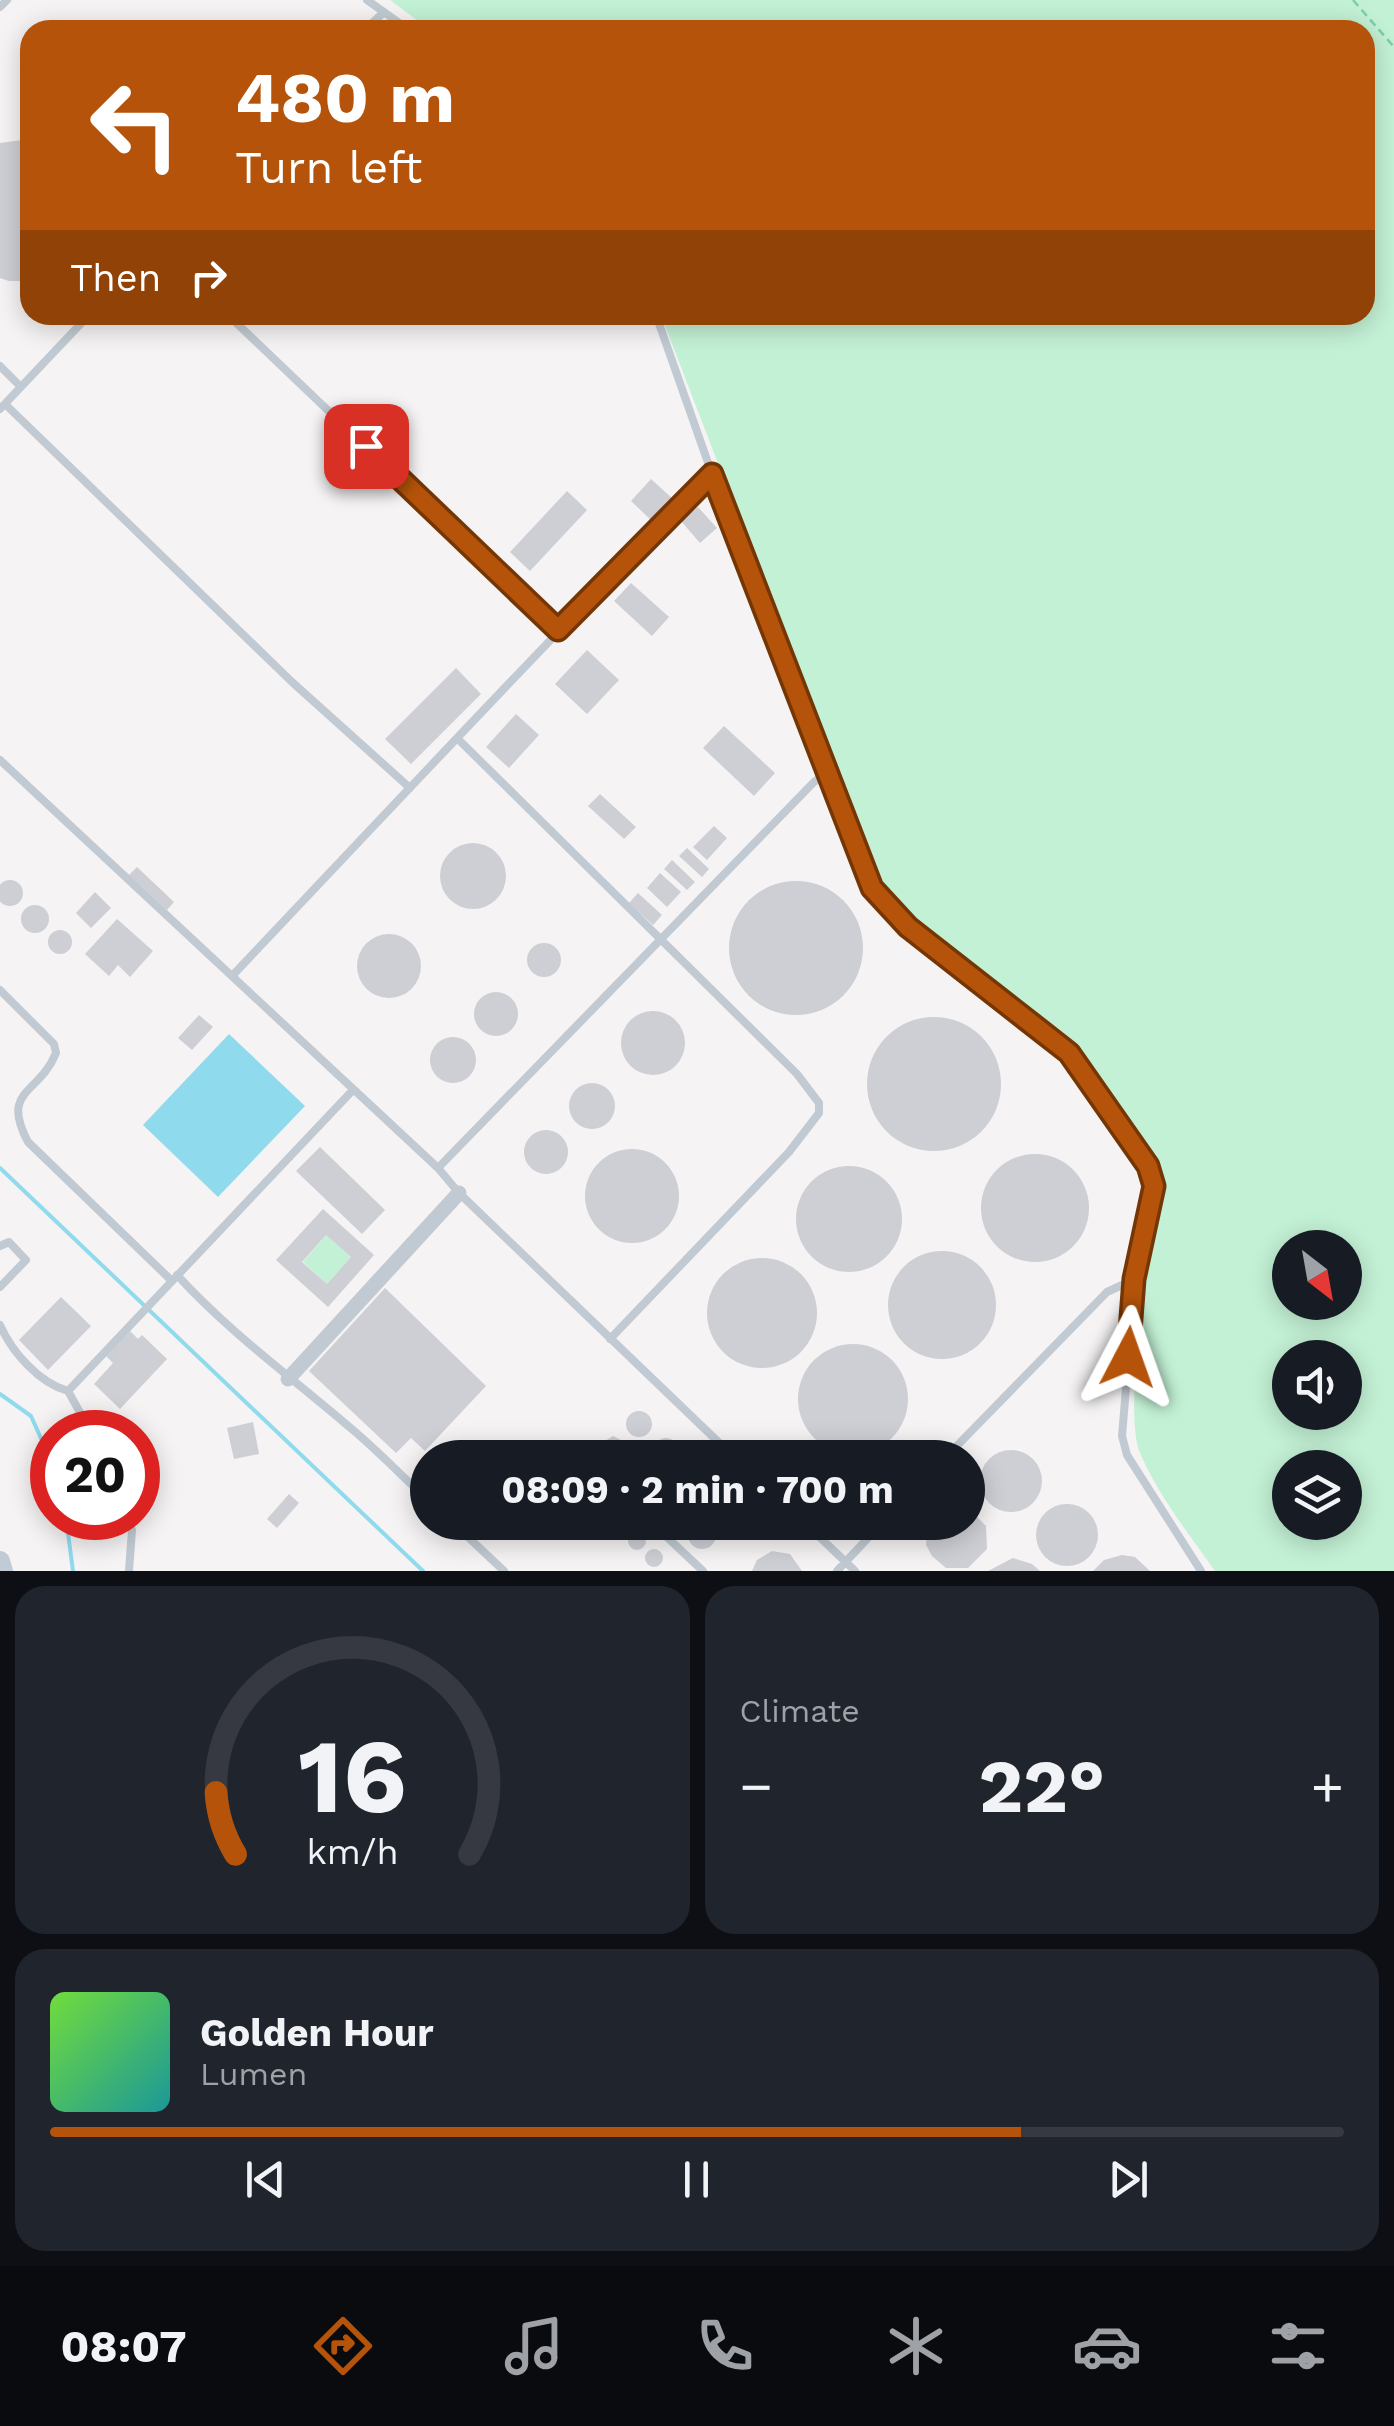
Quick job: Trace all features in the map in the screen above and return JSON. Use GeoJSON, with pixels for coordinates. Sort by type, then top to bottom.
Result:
{"type":"FeatureCollection","features":[{"type":"Feature","properties":{"kind":"main road"},"geometry":{"type":"LineString","coordinates":[[0,1560],[3,1571]]}},
{"type":"Feature","properties":{"kind":"street"},"geometry":{"type":"LineString","coordinates":[[288,1379],[459,1193]]}},
{"type":"Feature","properties":{"kind":"lane"},"geometry":{"type":"LineString","coordinates":[[0,7],[7,0]]}},
{"type":"Feature","properties":{"kind":"lane"},"geometry":{"type":"LineString","coordinates":[[368,0],[395,20]]}},
{"type":"Feature","properties":{"kind":"lane"},"geometry":{"type":"LineString","coordinates":[[376,20],[384,12]]}},
{"type":"Feature","properties":{"kind":"lane"},"geometry":{"type":"LineString","coordinates":[[79,325],[2,407],[292,682],[410,788]]}},
{"type":"Feature","properties":{"kind":"lane"},"geometry":{"type":"LineString","coordinates":[[238,325],[558,630]]}},
{"type":"Feature","properties":{"kind":"lane"},"geometry":{"type":"LineString","coordinates":[[660,325],[712,474],[872,888],[886,907],[1069,1053],[1148,1166],[1154,1186],[1134,1279],[1122,1436],[1127,1455],[1201,1571]]}},
{"type":"Feature","properties":{"kind":"lane"},"geometry":{"type":"LineString","coordinates":[[0,366],[19,385]]}},
{"type":"Feature","properties":{"kind":"lane"},"geometry":{"type":"LineString","coordinates":[[232,976],[558,630],[712,474]]}},
{"type":"Feature","properties":{"kind":"lane"},"geometry":{"type":"LineString","coordinates":[[458,739],[797,1074],[819,1102],[818,1113],[789,1152],[610,1338]]}},
{"type":"Feature","properties":{"kind":"lane"},"geometry":{"type":"LineString","coordinates":[[0,760],[438,1168],[459,1193],[716,1440]]}},
{"type":"Feature","properties":{"kind":"lane"},"geometry":{"type":"LineString","coordinates":[[438,1168],[660,938],[828,772]]}},
{"type":"Feature","properties":{"kind":"lane"},"geometry":{"type":"LineString","coordinates":[[0,990],[54,1044],[56,1053],[18,1102],[15,1118],[28,1142],[288,1379],[353,1430],[410,1483]]}},
{"type":"Feature","properties":{"kind":"lane"},"geometry":{"type":"LineString","coordinates":[[68,1391],[352,1091]]}},
{"type":"Feature","properties":{"kind":"lane"},"geometry":{"type":"LineString","coordinates":[[0,1246],[9,1242],[26,1260],[0,1286]]}},
{"type":"Feature","properties":{"kind":"lane"},"geometry":{"type":"LineString","coordinates":[[963,1440],[1107,1292],[1134,1279]]}},
{"type":"Feature","properties":{"kind":"lane"},"geometry":{"type":"LineString","coordinates":[[0,1325],[8,1344],[52,1386],[68,1391],[79,1410]]}},
{"type":"Feature","properties":{"kind":"lane"},"geometry":{"type":"LineString","coordinates":[[129,1571],[131,1540]]}},
{"type":"Feature","properties":{"kind":"lane"},"geometry":{"type":"LineString","coordinates":[[471,1540],[503,1571]]}},
{"type":"Feature","properties":{"kind":"lane"},"geometry":{"type":"LineString","coordinates":[[669,1540],[703,1571]]}},
{"type":"Feature","properties":{"kind":"lane"},"geometry":{"type":"LineString","coordinates":[[823,1540],[855,1571]]}},
{"type":"Feature","properties":{"kind":"lane"},"geometry":{"type":"LineString","coordinates":[[837,1571],[867,1540]]}},
{"type":"Feature","properties":{"kind":"path"},"geometry":{"type":"LineString","coordinates":[[1353,0],[1370,20]]}},
{"type":"Feature","properties":{"kind":"path"},"geometry":{"type":"LineString","coordinates":[[1375,26],[1394,48]]}},
{"type":"Feature","properties":{"kind":"green space"},"geometry":{"type":"Polygon","coordinates":[[[390,0],[1394,0],[1394,1571],[1215,1571],[1156,1484],[1140,1453],[1135,1430],[1136,1361],[1161,1177],[1155,1155],[1078,1044],[892,904],[879,882],[665,325],[1375,325],[1375,20],[417,20],[390,0]]]}},
{"type":"Feature","properties":{"kind":"green space"},"geometry":{"type":"Polygon","coordinates":[[[326,1235],[351,1257],[327,1284],[303,1262],[326,1235]]]}},
{"type":"Feature","properties":{"kind":"water"},"geometry":{"type":"Polygon","coordinates":[[[229,1034],[305,1106],[218,1197],[143,1125],[229,1034]]]}},
{"type":"Feature","properties":{"kind":"building"},"geometry":{"type":"Polygon","coordinates":[[[20,140],[20,281],[0,278],[0,143],[20,140]]]}},
{"type":"Feature","properties":{"kind":"building"},"geometry":{"type":"Polygon","coordinates":[[[651,479],[673,499],[653,522],[631,501],[651,479]]]}},
{"type":"Feature","properties":{"kind":"building"},"geometry":{"type":"Polygon","coordinates":[[[567,491],[587,510],[530,571],[510,552],[567,491]]]}},
{"type":"Feature","properties":{"kind":"building"},"geometry":{"type":"Polygon","coordinates":[[[698,507],[717,528],[700,543],[681,521],[698,507]]]}},
{"type":"Feature","properties":{"kind":"building"},"geometry":{"type":"Polygon","coordinates":[[[631,583],[669,617],[652,636],[614,601],[631,583]]]}},
{"type":"Feature","properties":{"kind":"building"},"geometry":{"type":"Polygon","coordinates":[[[587,650],[619,680],[587,714],[555,684],[587,650]]]}},
{"type":"Feature","properties":{"kind":"building"},"geometry":{"type":"Polygon","coordinates":[[[456,668],[481,694],[411,764],[385,739],[456,668]]]}},
{"type":"Feature","properties":{"kind":"building"},"geometry":{"type":"Polygon","coordinates":[[[516,714],[539,735],[509,768],[486,747],[516,714]]]}},
{"type":"Feature","properties":{"kind":"building"},"geometry":{"type":"Polygon","coordinates":[[[724,726],[775,773],[754,796],[703,748],[724,726]]]}},
{"type":"Feature","properties":{"kind":"building"},"geometry":{"type":"Polygon","coordinates":[[[600,794],[636,827],[624,839],[588,806],[600,794]]]}},
{"type":"Feature","properties":{"kind":"building"},"geometry":{"type":"Polygon","coordinates":[[[714,826],[727,838],[707,860],[693,847],[714,826]]]}},
{"type":"Feature","properties":{"kind":"building"},"geometry":{"type":"Polygon","coordinates":[[[473,843],[496,853],[506,876],[496,899],[473,909],[450,899],[440,876],[450,853],[473,843]]]}},
{"type":"Feature","properties":{"kind":"building"},"geometry":{"type":"Polygon","coordinates":[[[687,848],[709,869],[702,877],[679,856],[687,848]]]}},
{"type":"Feature","properties":{"kind":"building"},"geometry":{"type":"Polygon","coordinates":[[[672,860],[695,882],[687,890],[664,869],[672,860]]]}},
{"type":"Feature","properties":{"kind":"building"},"geometry":{"type":"Polygon","coordinates":[[[137,867],[174,902],[167,910],[129,875],[137,867]]]}},
{"type":"Feature","properties":{"kind":"building"},"geometry":{"type":"Polygon","coordinates":[[[660,873],[681,892],[667,907],[647,888],[660,873]]]}},
{"type":"Feature","properties":{"kind":"building"},"geometry":{"type":"Polygon","coordinates":[[[5,881],[15,881],[22,888],[22,898],[15,905],[5,905],[-1,899],[-1,887],[5,881]]]}},
{"type":"Feature","properties":{"kind":"building"},"geometry":{"type":"Polygon","coordinates":[[[796,881],[822,886],[844,900],[858,922],[863,948],[858,974],[844,996],[822,1010],[796,1015],[770,1010],[748,996],[734,974],[729,948],[734,922],[748,900],[770,886],[796,881]]]}},
{"type":"Feature","properties":{"kind":"building"},"geometry":{"type":"Polygon","coordinates":[[[95,892],[111,908],[91,928],[76,913],[95,892]]]}},
{"type":"Feature","properties":{"kind":"building"},"geometry":{"type":"Polygon","coordinates":[[[638,893],[662,915],[653,925],[629,903],[638,893]]]}},
{"type":"Feature","properties":{"kind":"building"},"geometry":{"type":"Polygon","coordinates":[[[35,905],[45,909],[49,919],[45,929],[35,933],[25,929],[21,919],[25,909],[35,905]]]}},
{"type":"Feature","properties":{"kind":"building"},"geometry":{"type":"Polygon","coordinates":[[[117,919],[153,951],[130,977],[118,965],[109,976],[85,954],[117,919]]]}},
{"type":"Feature","properties":{"kind":"building"},"geometry":{"type":"Polygon","coordinates":[[[60,930],[72,942],[60,954],[48,942],[60,930]]]}},
{"type":"Feature","properties":{"kind":"building"},"geometry":{"type":"Polygon","coordinates":[[[389,934],[412,943],[421,966],[412,989],[389,998],[366,989],[357,966],[366,943],[389,934]]]}},
{"type":"Feature","properties":{"kind":"building"},"geometry":{"type":"Polygon","coordinates":[[[544,943],[556,948],[561,960],[556,972],[544,977],[532,972],[527,960],[532,948],[544,943]]]}},
{"type":"Feature","properties":{"kind":"building"},"geometry":{"type":"Polygon","coordinates":[[[496,992],[512,998],[518,1014],[512,1030],[496,1036],[480,1030],[474,1014],[480,998],[496,992]]]}},
{"type":"Feature","properties":{"kind":"building"},"geometry":{"type":"Polygon","coordinates":[[[653,1011],[676,1020],[685,1043],[676,1066],[653,1075],[630,1066],[621,1043],[630,1020],[653,1011]]]}},
{"type":"Feature","properties":{"kind":"building"},"geometry":{"type":"Polygon","coordinates":[[[199,1015],[213,1027],[192,1050],[178,1038],[199,1015]]]}},
{"type":"Feature","properties":{"kind":"building"},"geometry":{"type":"Polygon","coordinates":[[[934,1017],[960,1022],[981,1037],[996,1058],[1001,1084],[996,1110],[981,1131],[960,1146],[934,1151],[908,1146],[887,1131],[872,1110],[867,1084],[872,1058],[887,1037],[908,1022],[934,1017]]]}},
{"type":"Feature","properties":{"kind":"building"},"geometry":{"type":"Polygon","coordinates":[[[453,1037],[469,1044],[476,1060],[469,1076],[453,1083],[437,1076],[430,1060],[437,1044],[453,1037]]]}},
{"type":"Feature","properties":{"kind":"building"},"geometry":{"type":"Polygon","coordinates":[[[592,1083],[608,1090],[615,1106],[608,1122],[592,1129],[576,1122],[569,1106],[576,1090],[592,1083]]]}},
{"type":"Feature","properties":{"kind":"building"},"geometry":{"type":"Polygon","coordinates":[[[546,1130],[562,1136],[568,1152],[562,1168],[546,1174],[530,1168],[524,1152],[530,1136],[546,1130]]]}},
{"type":"Feature","properties":{"kind":"building"},"geometry":{"type":"Polygon","coordinates":[[[320,1147],[385,1210],[362,1234],[296,1171],[320,1147]]]}},
{"type":"Feature","properties":{"kind":"building"},"geometry":{"type":"Polygon","coordinates":[[[632,1149],[650,1153],[665,1163],[675,1178],[679,1196],[675,1214],[665,1229],[650,1239],[632,1243],[614,1239],[599,1229],[589,1214],[585,1196],[589,1178],[599,1163],[614,1153],[632,1149]]]}},
{"type":"Feature","properties":{"kind":"building"},"geometry":{"type":"Polygon","coordinates":[[[1035,1154],[1056,1158],[1073,1170],[1085,1187],[1089,1208],[1085,1229],[1073,1246],[1056,1258],[1035,1262],[1014,1258],[997,1246],[985,1229],[981,1208],[985,1187],[997,1170],[1014,1158],[1035,1154]]]}},
{"type":"Feature","properties":{"kind":"building"},"geometry":{"type":"Polygon","coordinates":[[[849,1166],[869,1170],[886,1182],[898,1199],[902,1219],[898,1239],[886,1256],[869,1268],[849,1272],[829,1268],[812,1256],[800,1239],[796,1219],[800,1199],[812,1182],[829,1170],[849,1166]]]}},
{"type":"Feature","properties":{"kind":"building"},"geometry":{"type":"Polygon","coordinates":[[[323,1209],[374,1255],[328,1307],[276,1260],[323,1209]],[[326,1235],[302,1262],[327,1284],[351,1257],[326,1235]]]}},
{"type":"Feature","properties":{"kind":"building"},"geometry":{"type":"Polygon","coordinates":[[[942,1251],[963,1255],[980,1267],[992,1284],[996,1305],[992,1326],[980,1343],[963,1355],[942,1359],[921,1355],[904,1343],[892,1326],[888,1305],[892,1284],[904,1267],[921,1255],[942,1251]]]}},
{"type":"Feature","properties":{"kind":"building"},"geometry":{"type":"Polygon","coordinates":[[[762,1258],[783,1263],[801,1274],[812,1292],[817,1313],[812,1334],[801,1352],[783,1363],[762,1368],[741,1363],[723,1352],[712,1334],[707,1313],[712,1292],[723,1274],[741,1263],[762,1258]]]}},
{"type":"Feature","properties":{"kind":"building"},"geometry":{"type":"Polygon","coordinates":[[[385,1288],[486,1386],[435,1440],[411,1438],[396,1453],[309,1371],[385,1288]]]}},
{"type":"Feature","properties":{"kind":"building"},"geometry":{"type":"Polygon","coordinates":[[[61,1297],[91,1326],[48,1370],[19,1340],[61,1297]]]}},
{"type":"Feature","properties":{"kind":"building"},"geometry":{"type":"Polygon","coordinates":[[[130,1331],[138,1339],[142,1335],[167,1359],[120,1409],[94,1384],[113,1363],[106,1356],[130,1331]]]}},
{"type":"Feature","properties":{"kind":"building"},"geometry":{"type":"Polygon","coordinates":[[[842,1345],[864,1345],[883,1354],[892,1360],[907,1388],[907,1410],[889,1440],[817,1440],[799,1410],[799,1388],[808,1369],[814,1360],[842,1345]]]}},
{"type":"Feature","properties":{"kind":"building"},"geometry":{"type":"Polygon","coordinates":[[[639,1411],[648,1415],[652,1424],[648,1433],[639,1437],[630,1433],[626,1424],[630,1415],[639,1411]]]}},
{"type":"Feature","properties":{"kind":"building"},"geometry":{"type":"Polygon","coordinates":[[[253,1422],[259,1454],[234,1459],[227,1428],[253,1422]]]}},
{"type":"Feature","properties":{"kind":"building"},"geometry":{"type":"Polygon","coordinates":[[[999,1452],[1023,1452],[1040,1469],[1040,1493],[1023,1510],[999,1510],[985,1497],[985,1465],[999,1452]]]}},
{"type":"Feature","properties":{"kind":"building"},"geometry":{"type":"Polygon","coordinates":[[[289,1494],[299,1503],[277,1528],[267,1519],[289,1494]]]}},
{"type":"Feature","properties":{"kind":"building"},"geometry":{"type":"Polygon","coordinates":[[[1067,1504],[1089,1513],[1098,1535],[1089,1557],[1067,1566],[1045,1557],[1036,1535],[1045,1513],[1067,1504]]]}},
{"type":"Feature","properties":{"kind":"building"},"geometry":{"type":"Polygon","coordinates":[[[986,1526],[987,1549],[968,1568],[946,1568],[926,1545],[927,1540],[985,1540],[986,1526]]]}},
{"type":"Feature","properties":{"kind":"building"},"geometry":{"type":"Polygon","coordinates":[[[628,1540],[646,1540],[637,1550],[628,1541],[628,1540]]]}},
{"type":"Feature","properties":{"kind":"building"},"geometry":{"type":"Polygon","coordinates":[[[689,1540],[715,1540],[707,1548],[692,1545],[689,1540]]]}},
{"type":"Feature","properties":{"kind":"building"},"geometry":{"type":"Polygon","coordinates":[[[654,1549],[661,1551],[661,1565],[654,1567],[647,1565],[645,1558],[647,1551],[654,1549]]]}},
{"type":"Feature","properties":{"kind":"building"},"geometry":{"type":"Polygon","coordinates":[[[772,1551],[790,1554],[802,1571],[752,1571],[757,1560],[772,1551]]]}},
{"type":"Feature","properties":{"kind":"building"},"geometry":{"type":"Polygon","coordinates":[[[1122,1555],[1135,1557],[1150,1571],[1093,1571],[1104,1560],[1122,1555]]]}},
{"type":"Feature","properties":{"kind":"building"},"geometry":{"type":"Polygon","coordinates":[[[1013,1558],[1032,1564],[1040,1571],[988,1571],[1013,1558]]]}},
{"type":"Feature","properties":{"kind":"waterway"},"geometry":{"type":"LineString","coordinates":[[0,1168],[423,1571]]}},
{"type":"Feature","properties":{"kind":"waterway"},"geometry":{"type":"LineString","coordinates":[[0,1394],[30,1415]]}},
{"type":"Feature","properties":{"kind":"waterway"},"geometry":{"type":"LineString","coordinates":[[69,1540],[73,1571]]}},
{"type":"Feature","properties":{"kind":"route"},"geometry":{"type":"LineString","coordinates":[[366,446],[558,630],[712,474],[872,888],[908,927],[1069,1053],[1148,1166],[1154,1186],[1134,1279],[1128,1357]]}}]}
